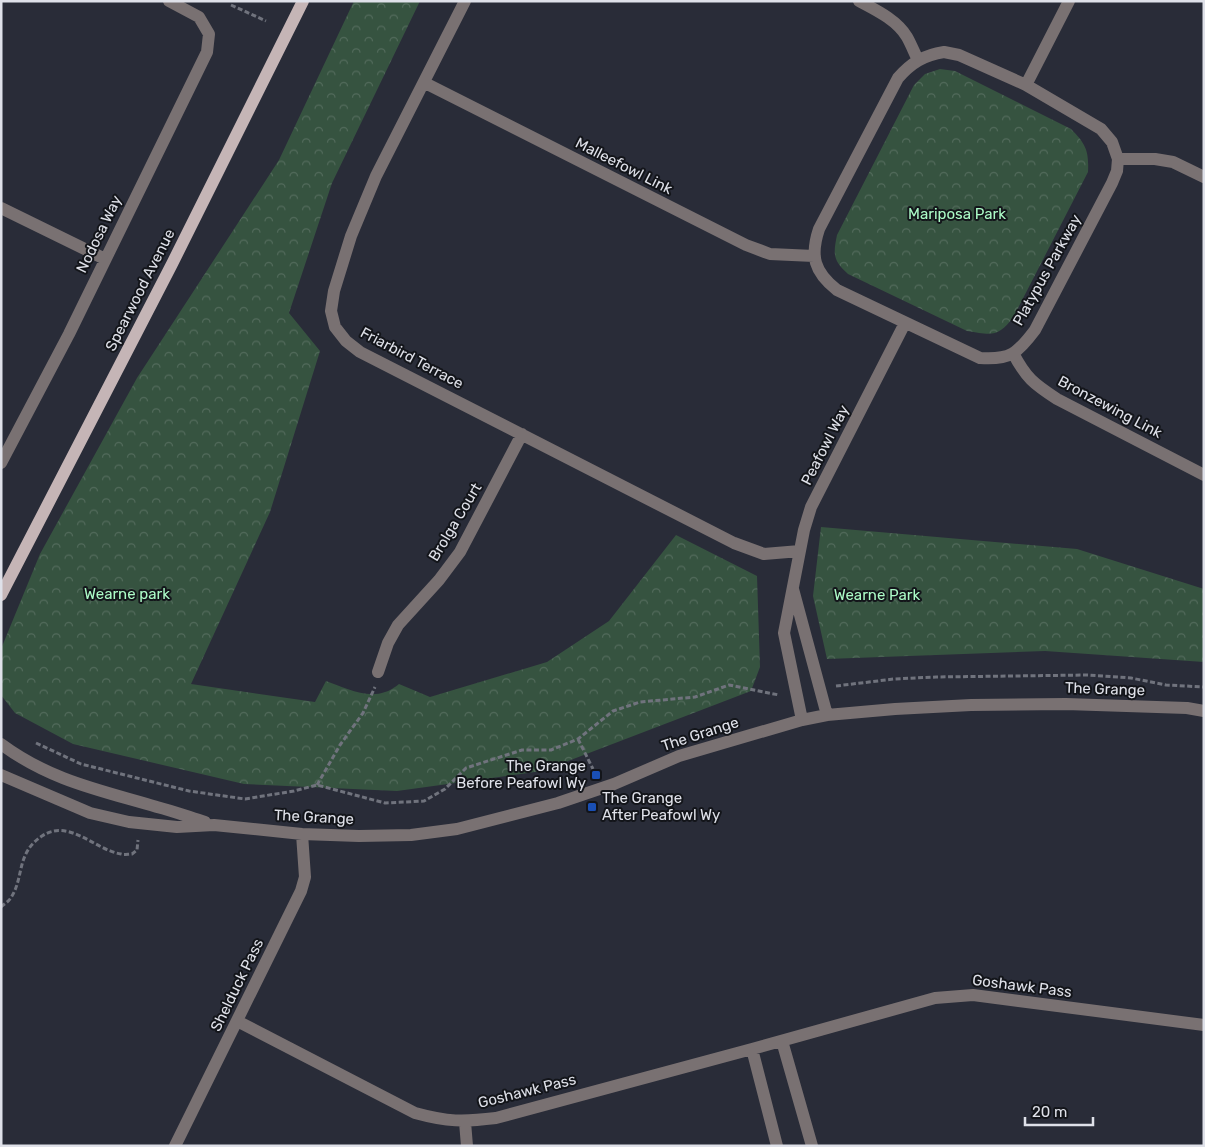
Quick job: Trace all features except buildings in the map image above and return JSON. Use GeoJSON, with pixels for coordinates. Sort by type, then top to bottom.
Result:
{"type":"FeatureCollection","features":[{"type":"Feature","properties":{"kind":"main road","name":"Spearwood Avenue"},"geometry":{"type":"LineString","coordinates":[[2,596],[172,264],[303,1]]}},
{"type":"Feature","properties":{"kind":"street","name":"Nodosa Way"},"geometry":{"type":"LineString","coordinates":[[1,463],[69,334],[207,52],[209,34],[199,17],[168,1]]}},
{"type":"Feature","properties":{"kind":"street","name":"Friarbird Terrace"},"geometry":{"type":"LineString","coordinates":[[465,1],[425,83],[376,176],[351,236],[334,291],[331,311],[336,327],[346,341],[360,352],[734,543],[764,554],[800,551]]}},
{"type":"Feature","properties":{"kind":"street"},"geometry":{"type":"LineString","coordinates":[[859,1],[895,23],[906,36],[918,60]]}},
{"type":"Feature","properties":{"kind":"street"},"geometry":{"type":"LineString","coordinates":[[1026,85],[1069,1]]}},
{"type":"Feature","properties":{"kind":"street"},"geometry":{"type":"LineString","coordinates":[[1013,353],[998,359],[980,358],[837,290],[826,281],[818,269],[814,256],[819,229],[898,78],[906,68],[930,54],[944,52],[959,55],[1026,85],[1101,129],[1112,142],[1118,159],[1155,159],[1173,162],[1204,177]]}},
{"type":"Feature","properties":{"kind":"street","name":"Malleefowl Link"},"geometry":{"type":"LineString","coordinates":[[425,83],[746,246],[770,254],[814,256]]}},
{"type":"Feature","properties":{"kind":"street","name":"Platypus Parkway"},"geometry":{"type":"LineString","coordinates":[[1013,353],[1024,345],[1034,330],[1112,184],[1117,172],[1118,159]]}},
{"type":"Feature","properties":{"kind":"street"},"geometry":{"type":"LineString","coordinates":[[1,208],[105,259]]}},
{"type":"Feature","properties":{"kind":"street","name":"Peafowl Way"},"geometry":{"type":"LineString","coordinates":[[802,720],[784,633],[786,615],[811,507],[906,323]]}},
{"type":"Feature","properties":{"kind":"street","name":"Bronzewing Link"},"geometry":{"type":"LineString","coordinates":[[1013,353],[1024,372],[1036,385],[1057,399],[1204,475]]}},
{"type":"Feature","properties":{"kind":"street","name":"Brolga Court"},"geometry":{"type":"LineString","coordinates":[[378,672],[388,643],[398,625],[439,580],[460,552],[522,434]]}},
{"type":"Feature","properties":{"kind":"street","name":"Peafowl Way"},"geometry":{"type":"LineString","coordinates":[[793,589],[827,714]]}},
{"type":"Feature","properties":{"kind":"street","name":"The Grange"},"geometry":{"type":"LineString","coordinates":[[1,775],[90,813],[129,822],[177,827],[214,825],[302,834],[411,835],[457,829],[558,803],[614,784],[680,756],[827,714],[961,706],[1066,704],[1187,708],[1204,711]]}},
{"type":"Feature","properties":{"kind":"street","name":"The Grange"},"geometry":{"type":"LineString","coordinates":[[1,744],[16,755],[60,778],[96,791],[158,807],[214,825]]}},
{"type":"Feature","properties":{"kind":"street","name":"Shelduck Pass"},"geometry":{"type":"LineString","coordinates":[[175,1146],[301,891],[305,872],[302,834]]}},
{"type":"Feature","properties":{"kind":"street","name":"Goshawk Pass"},"geometry":{"type":"LineString","coordinates":[[237,1021],[416,1113],[440,1120],[465,1122],[496,1118],[935,998],[973,995],[1204,1025]]}},
{"type":"Feature","properties":{"kind":"street"},"geometry":{"type":"LineString","coordinates":[[782,1041],[812,1146]]}},
{"type":"Feature","properties":{"kind":"street"},"geometry":{"type":"LineString","coordinates":[[752,1049],[777,1146]]}},
{"type":"Feature","properties":{"kind":"street"},"geometry":{"type":"LineString","coordinates":[[465,1122],[467,1146]]}},
{"type":"Feature","properties":{"kind":"path"},"geometry":{"type":"LineString","coordinates":[[231,5],[266,21]]}},
{"type":"Feature","properties":{"kind":"path"},"geometry":{"type":"LineString","coordinates":[[316,785],[340,745],[363,713],[374,692],[378,672]]}},
{"type":"Feature","properties":{"kind":"path"},"geometry":{"type":"LineString","coordinates":[[836,686],[894,679],[936,677],[1088,675],[1131,678],[1166,685],[1204,687]]}},
{"type":"Feature","properties":{"kind":"path"},"geometry":{"type":"LineString","coordinates":[[31,741],[81,764],[189,791],[245,799],[294,791],[316,785],[385,803],[424,801],[445,789],[466,768],[522,750],[551,750],[578,739],[613,711],[640,702],[695,697],[729,685],[780,695]]}},
{"type":"Feature","properties":{"kind":"path"},"geometry":{"type":"LineString","coordinates":[[578,739],[593,769]]}},
{"type":"Feature","properties":{"kind":"path"},"geometry":{"type":"LineString","coordinates":[[1,907],[10,899],[18,880],[22,861],[33,842],[46,833],[63,831],[76,834],[120,854],[132,854],[137,850],[138,837]]}},
{"type":"Feature","properties":{"kind":"green space","name":"Wearne park"},"geometry":{"type":"Polygon","coordinates":[[[354,1],[420,1],[332,183],[289,313],[320,351],[270,512],[191,684],[315,702],[326,681],[370,694],[387,691],[399,684],[430,697],[547,662],[609,621],[676,535],[757,576],[760,667],[751,691],[542,771],[397,791],[244,784],[73,744],[15,713],[1,695],[1,649],[40,554],[137,378],[279,160],[354,1]]]}},
{"type":"Feature","properties":{"kind":"green space","name":"Mariposa Park"},"geometry":{"type":"Polygon","coordinates":[[[940,69],[955,71],[1071,129],[1086,148],[1087,153],[1088,172],[1014,316],[999,331],[989,334],[967,331],[848,274],[839,265],[835,257],[837,235],[914,85],[925,74],[940,69]]]}},
{"type":"Feature","properties":{"kind":"green space","name":"Wearne Park"},"geometry":{"type":"Polygon","coordinates":[[[821,527],[1077,549],[1204,589],[1204,662],[1045,651],[827,659],[813,596],[821,527]]]}},
{"type":"Feature","properties":{"kind":"place","name":"The Grange Before Peafowl Wy"},"geometry":{"type":"Point","coordinates":[596,775]}},
{"type":"Feature","properties":{"kind":"place","name":"The Grange After Peafowl Wy"},"geometry":{"type":"Point","coordinates":[592,807]}}]}
